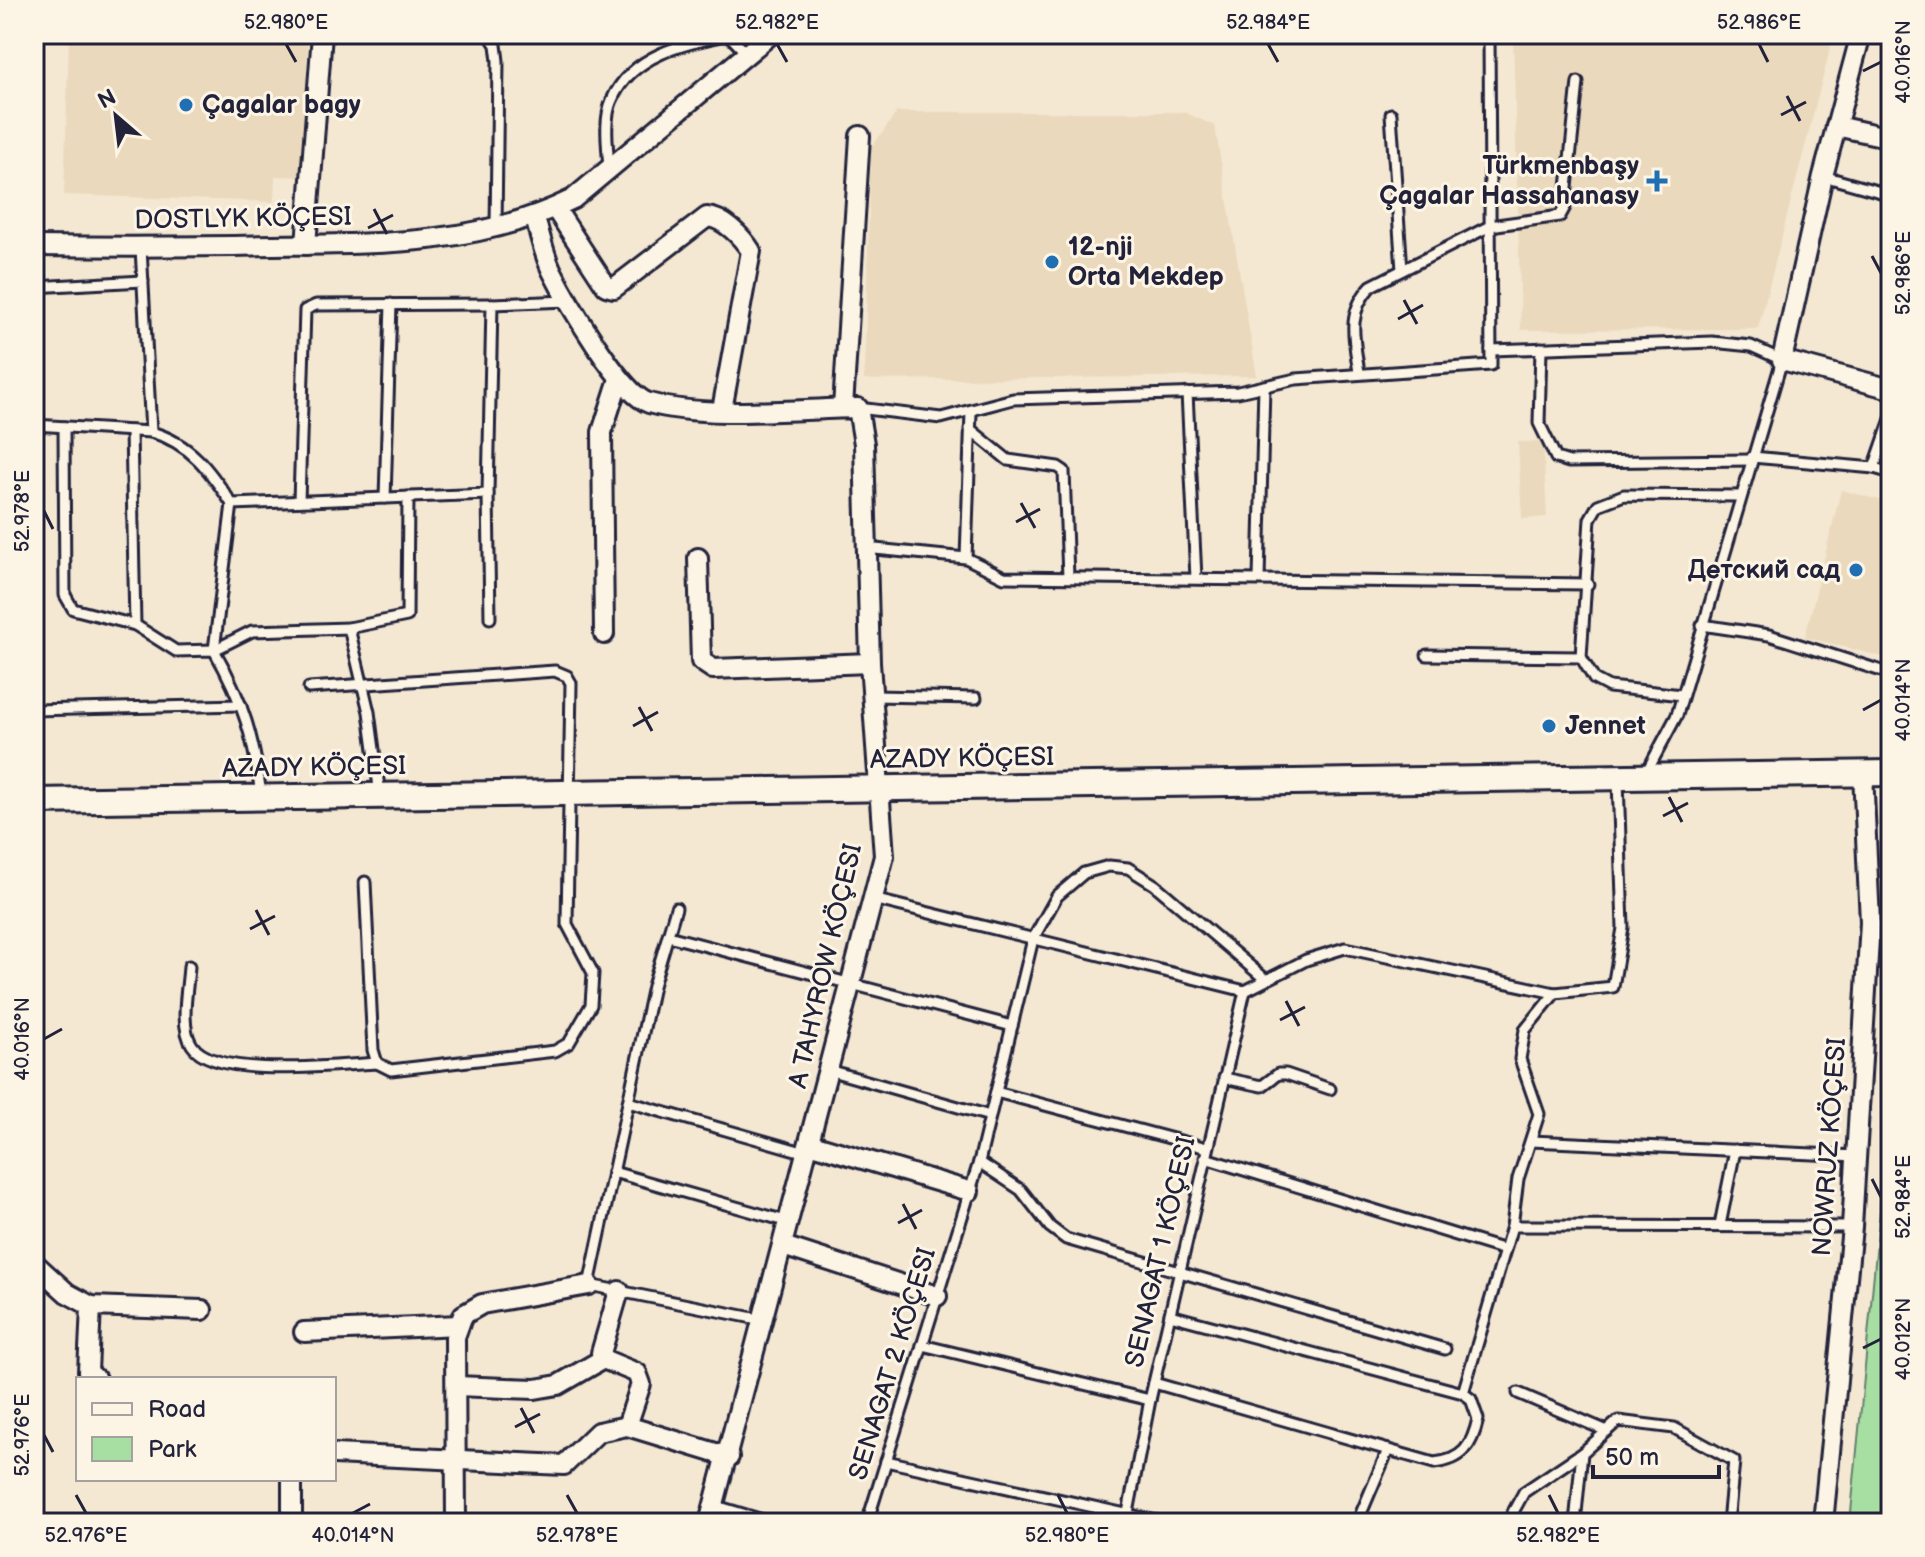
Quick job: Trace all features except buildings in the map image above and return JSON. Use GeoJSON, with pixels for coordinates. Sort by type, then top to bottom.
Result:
{"type":"FeatureCollection","features":[{"type":"Feature","properties":{"kind":"main road","name":"AZADY KÖÇESI"},"geometry":{"type":"LineString","coordinates":[[34,801],[1891,773]]}},
{"type":"Feature","properties":{"kind":"street"},"geometry":{"type":"LineString","coordinates":[[306,245],[322,34]]}},
{"type":"Feature","properties":{"kind":"street","name":"DOSTLYK KÖÇESI"},"geometry":{"type":"LineString","coordinates":[[34,246],[306,245],[456,237],[496,230],[535,218],[573,199],[771,34]]}},
{"type":"Feature","properties":{"kind":"street"},"geometry":{"type":"LineString","coordinates":[[1861,34],[1823,176],[1782,360],[1891,389]]}},
{"type":"Feature","properties":{"kind":"street"},"geometry":{"type":"LineString","coordinates":[[1836,126],[1891,138]]}},
{"type":"Feature","properties":{"kind":"street","name":"A TAHYROW KÖÇESI"},"geometry":{"type":"LineString","coordinates":[[713,1514],[884,856],[870,663],[864,444],[850,408],[860,136]]}},
{"type":"Feature","properties":{"kind":"street"},"geometry":{"type":"LineString","coordinates":[[555,208],[606,286],[614,288],[707,217],[716,218],[745,241],[751,251],[722,410]]}},
{"type":"Feature","properties":{"kind":"street"},"geometry":{"type":"LineString","coordinates":[[535,218],[550,268],[569,301],[619,379],[646,402],[722,410],[850,408]]}},
{"type":"Feature","properties":{"kind":"street"},"geometry":{"type":"LineString","coordinates":[[604,634],[602,432],[619,379]]}},
{"type":"Feature","properties":{"kind":"street"},"geometry":{"type":"LineString","coordinates":[[698,558],[701,661],[713,669],[870,663]]}},
{"type":"Feature","properties":{"kind":"street","name":"NOWRUZ KÖÇESI"},"geometry":{"type":"LineString","coordinates":[[1823,1523],[1852,1227],[1870,922],[1863,773]]}},
{"type":"Feature","properties":{"kind":"street"},"geometry":{"type":"LineString","coordinates":[[808,1148],[969,1191]]}},
{"type":"Feature","properties":{"kind":"street"},"geometry":{"type":"LineString","coordinates":[[783,1246],[937,1296]]}},
{"type":"Feature","properties":{"kind":"street"},"geometry":{"type":"LineString","coordinates":[[34,1263],[67,1293],[91,1306],[202,1310]]}},
{"type":"Feature","properties":{"kind":"street"},"geometry":{"type":"LineString","coordinates":[[456,1523],[455,1337],[463,1315],[482,1304],[589,1285]]}},
{"type":"Feature","properties":{"kind":"street"},"geometry":{"type":"LineString","coordinates":[[619,1291],[601,1353],[603,1359],[637,1373],[641,1384],[627,1426]]}},
{"type":"Feature","properties":{"kind":"street"},"geometry":{"type":"LineString","coordinates":[[91,1306],[88,1372],[94,1377]]}},
{"type":"Feature","properties":{"kind":"street"},"geometry":{"type":"LineString","coordinates":[[304,1332],[459,1325]]}},
{"type":"Feature","properties":{"kind":"street"},"geometry":{"type":"LineString","coordinates":[[456,1386],[535,1389],[558,1385],[603,1359]]}},
{"type":"Feature","properties":{"kind":"street"},"geometry":{"type":"LineString","coordinates":[[336,1454],[564,1465],[598,1432],[627,1426],[729,1457]]}},
{"type":"Feature","properties":{"kind":"street"},"geometry":{"type":"LineString","coordinates":[[292,1481],[292,1523]]}},
{"type":"Feature","properties":{"kind":"lane"},"geometry":{"type":"LineString","coordinates":[[489,34],[496,45],[498,61],[496,230]]}},
{"type":"Feature","properties":{"kind":"lane"},"geometry":{"type":"LineString","coordinates":[[609,169],[608,118],[611,101],[623,81],[658,54],[728,34],[747,54]]}},
{"type":"Feature","properties":{"kind":"lane"},"geometry":{"type":"LineString","coordinates":[[850,408],[941,418],[1013,399],[1238,392],[1359,372],[1491,365],[1489,34]]}},
{"type":"Feature","properties":{"kind":"lane"},"geometry":{"type":"LineString","coordinates":[[1359,372],[1351,322],[1358,300],[1371,286],[1490,226],[1560,216],[1565,207],[1578,82]]}},
{"type":"Feature","properties":{"kind":"lane"},"geometry":{"type":"LineString","coordinates":[[1391,114],[1402,270]]}},
{"type":"Feature","properties":{"kind":"lane"},"geometry":{"type":"LineString","coordinates":[[1823,176],[1891,195]]}},
{"type":"Feature","properties":{"kind":"lane"},"geometry":{"type":"LineString","coordinates":[[141,248],[151,432]]}},
{"type":"Feature","properties":{"kind":"lane"},"geometry":{"type":"LineString","coordinates":[[34,287],[143,281]]}},
{"type":"Feature","properties":{"kind":"lane"},"geometry":{"type":"LineString","coordinates":[[299,501],[305,310],[316,305],[569,301]]}},
{"type":"Feature","properties":{"kind":"lane"},"geometry":{"type":"LineString","coordinates":[[385,498],[391,304]]}},
{"type":"Feature","properties":{"kind":"lane"},"geometry":{"type":"LineString","coordinates":[[490,618],[488,494],[492,304]]}},
{"type":"Feature","properties":{"kind":"lane"},"geometry":{"type":"LineString","coordinates":[[1491,350],[1712,342],[1751,346],[1782,360],[1677,715],[1644,777]]}},
{"type":"Feature","properties":{"kind":"lane"},"geometry":{"type":"LineString","coordinates":[[1541,348],[1539,423],[1556,458],[1569,462],[1752,459],[1874,468],[1891,473]]}},
{"type":"Feature","properties":{"kind":"lane"},"geometry":{"type":"LineString","coordinates":[[1259,579],[1264,386]]}},
{"type":"Feature","properties":{"kind":"lane"},"geometry":{"type":"LineString","coordinates":[[1187,393],[1196,578]]}},
{"type":"Feature","properties":{"kind":"lane"},"geometry":{"type":"LineString","coordinates":[[966,558],[971,412]]}},
{"type":"Feature","properties":{"kind":"lane"},"geometry":{"type":"LineString","coordinates":[[1874,468],[1891,419]]}},
{"type":"Feature","properties":{"kind":"lane"},"geometry":{"type":"LineString","coordinates":[[34,425],[151,432],[172,438],[205,464],[232,504],[214,650],[241,705],[256,746],[261,797]]}},
{"type":"Feature","properties":{"kind":"lane"},"geometry":{"type":"LineString","coordinates":[[64,427],[65,595],[73,609],[135,625],[176,651],[214,650],[252,631],[349,628],[407,616],[408,497]]}},
{"type":"Feature","properties":{"kind":"lane"},"geometry":{"type":"LineString","coordinates":[[970,429],[1008,460],[1058,467],[1064,471],[1068,577]]}},
{"type":"Feature","properties":{"kind":"lane"},"geometry":{"type":"LineString","coordinates":[[131,431],[135,625]]}},
{"type":"Feature","properties":{"kind":"lane"},"geometry":{"type":"LineString","coordinates":[[232,504],[488,494]]}},
{"type":"Feature","properties":{"kind":"lane"},"geometry":{"type":"LineString","coordinates":[[1682,695],[1609,687],[1594,679],[1581,657],[1590,519],[1598,505],[1624,495],[1741,496]]}},
{"type":"Feature","properties":{"kind":"lane"},"geometry":{"type":"LineString","coordinates":[[865,548],[966,558],[1004,577],[1588,584]]}},
{"type":"Feature","properties":{"kind":"lane"},"geometry":{"type":"LineString","coordinates":[[1702,625],[1769,635],[1891,674]]}},
{"type":"Feature","properties":{"kind":"lane"},"geometry":{"type":"LineString","coordinates":[[349,628],[380,795]]}},
{"type":"Feature","properties":{"kind":"lane"},"geometry":{"type":"LineString","coordinates":[[1427,655],[1581,657]]}},
{"type":"Feature","properties":{"kind":"lane"},"geometry":{"type":"LineString","coordinates":[[189,966],[186,1031],[193,1047],[209,1058],[254,1068],[377,1063],[391,1070],[555,1051],[569,1043],[591,1005],[593,973],[567,924],[571,683],[561,673],[309,688]]}},
{"type":"Feature","properties":{"kind":"lane"},"geometry":{"type":"LineString","coordinates":[[873,696],[976,698]]}},
{"type":"Feature","properties":{"kind":"lane"},"geometry":{"type":"LineString","coordinates":[[34,710],[241,705]]}},
{"type":"Feature","properties":{"kind":"lane"},"geometry":{"type":"LineString","coordinates":[[873,899],[1245,991],[1306,960],[1345,948],[1555,993],[1613,987],[1623,928],[1618,777]]}},
{"type":"Feature","properties":{"kind":"lane","name":"SENAGAT 2 KÖÇESI"},"geometry":{"type":"LineString","coordinates":[[867,1523],[979,1162],[1033,939],[1057,896],[1084,873],[1109,866],[1128,868],[1155,885],[1265,979]]}},
{"type":"Feature","properties":{"kind":"lane"},"geometry":{"type":"LineString","coordinates":[[365,882],[373,1050],[377,1063]]}},
{"type":"Feature","properties":{"kind":"lane"},"geometry":{"type":"LineString","coordinates":[[676,908],[653,986],[589,1285],[763,1320]]}},
{"type":"Feature","properties":{"kind":"lane"},"geometry":{"type":"LineString","coordinates":[[668,936],[1012,1026]]}},
{"type":"Feature","properties":{"kind":"lane","name":"SENAGAT 1 KÖÇESI"},"geometry":{"type":"LineString","coordinates":[[1127,1518],[1150,1400],[1245,991]]}},
{"type":"Feature","properties":{"kind":"lane"},"geometry":{"type":"LineString","coordinates":[[1463,1393],[1512,1226],[1518,1179],[1539,1114],[1520,1059],[1525,1030],[1555,993]]}},
{"type":"Feature","properties":{"kind":"lane"},"geometry":{"type":"LineString","coordinates":[[828,1070],[990,1116]]}},
{"type":"Feature","properties":{"kind":"lane"},"geometry":{"type":"LineString","coordinates":[[1224,1078],[1262,1086],[1278,1074],[1286,1074],[1330,1089]]}},
{"type":"Feature","properties":{"kind":"lane"},"geometry":{"type":"LineString","coordinates":[[996,1092],[1206,1153],[1505,1250]]}},
{"type":"Feature","properties":{"kind":"lane"},"geometry":{"type":"LineString","coordinates":[[628,1102],[808,1148]]}},
{"type":"Feature","properties":{"kind":"lane"},"geometry":{"type":"LineString","coordinates":[[1531,1141],[1857,1156]]}},
{"type":"Feature","properties":{"kind":"lane"},"geometry":{"type":"LineString","coordinates":[[1720,1225],[1735,1150]]}},
{"type":"Feature","properties":{"kind":"lane"},"geometry":{"type":"LineString","coordinates":[[979,1162],[1021,1190],[1050,1227],[1066,1239],[1445,1349]]}},
{"type":"Feature","properties":{"kind":"lane"},"geometry":{"type":"LineString","coordinates":[[613,1172],[789,1222]]}},
{"type":"Feature","properties":{"kind":"lane"},"geometry":{"type":"LineString","coordinates":[[1512,1226],[1852,1227]]}},
{"type":"Feature","properties":{"kind":"lane"},"geometry":{"type":"LineString","coordinates":[[1154,1383],[1434,1463],[1451,1462],[1466,1451],[1478,1419],[1471,1399],[1463,1393],[1170,1315]]}},
{"type":"Feature","properties":{"kind":"lane"},"geometry":{"type":"LineString","coordinates":[[922,1345],[1150,1400]]}},
{"type":"Feature","properties":{"kind":"lane"},"geometry":{"type":"LineString","coordinates":[[1518,1393],[1607,1431]]}},
{"type":"Feature","properties":{"kind":"lane"},"geometry":{"type":"LineString","coordinates":[[1507,1523],[1524,1492],[1582,1453],[1618,1421],[1674,1428],[1734,1461],[1728,1523]]}},
{"type":"Feature","properties":{"kind":"lane"},"geometry":{"type":"LineString","coordinates":[[1357,1523],[1388,1450]]}},
{"type":"Feature","properties":{"kind":"lane"},"geometry":{"type":"LineString","coordinates":[[1575,1523],[1582,1453]]}},
{"type":"Feature","properties":{"kind":"lane"},"geometry":{"type":"LineString","coordinates":[[886,1461],[1127,1518],[1166,1523]]}},
{"type":"Feature","properties":{"kind":"lane"},"geometry":{"type":"LineString","coordinates":[[713,1514],[773,1523]]}},
{"type":"Feature","properties":{"kind":"shaded area","name":"Çagalar bagy"},"geometry":{"type":"Polygon","coordinates":[[[69,34],[308,34],[302,177],[275,176],[274,202],[64,195],[69,34]]]}},
{"type":"Feature","properties":{"kind":"shaded area","name":"Türkmenbaşy Çagalar Hassahanasy"},"geometry":{"type":"Polygon","coordinates":[[[1513,34],[1834,34],[1758,329],[1521,330],[1513,34]]]}},
{"type":"Feature","properties":{"kind":"shaded area","name":"12-nji Orta Mekdep"},"geometry":{"type":"Polygon","coordinates":[[[897,112],[1184,112],[1215,126],[1257,376],[864,380],[871,148],[897,112]]]}},
{"type":"Feature","properties":{"kind":"shaded area"},"geometry":{"type":"Polygon","coordinates":[[[1543,441],[1547,517],[1522,519],[1518,442],[1543,441]]]}},
{"type":"Feature","properties":{"kind":"shaded area","name":"Детский сад"},"geometry":{"type":"Polygon","coordinates":[[[1841,490],[1891,503],[1891,659],[1805,637],[1841,490]]]}},
{"type":"Feature","properties":{"kind":"green space"},"geometry":{"type":"Polygon","coordinates":[[[1891,1096],[1891,1523],[1850,1523],[1891,1096]]]}},
{"type":"Feature","properties":{"kind":"place","name":"Çagalar bagy"},"geometry":{"type":"Point","coordinates":[186,105]}},
{"type":"Feature","properties":{"kind":"place","name":"Türkmenbaşy Çagalar Hassahanasy"},"geometry":{"type":"Point","coordinates":[1657,181]}},
{"type":"Feature","properties":{"kind":"place","name":"12-nji Orta Mekdep"},"geometry":{"type":"Point","coordinates":[1052,262]}},
{"type":"Feature","properties":{"kind":"place","name":"Детский сад"},"geometry":{"type":"Point","coordinates":[1856,570]}},
{"type":"Feature","properties":{"kind":"place","name":"Jennet"},"geometry":{"type":"Point","coordinates":[1549,726]}}]}
